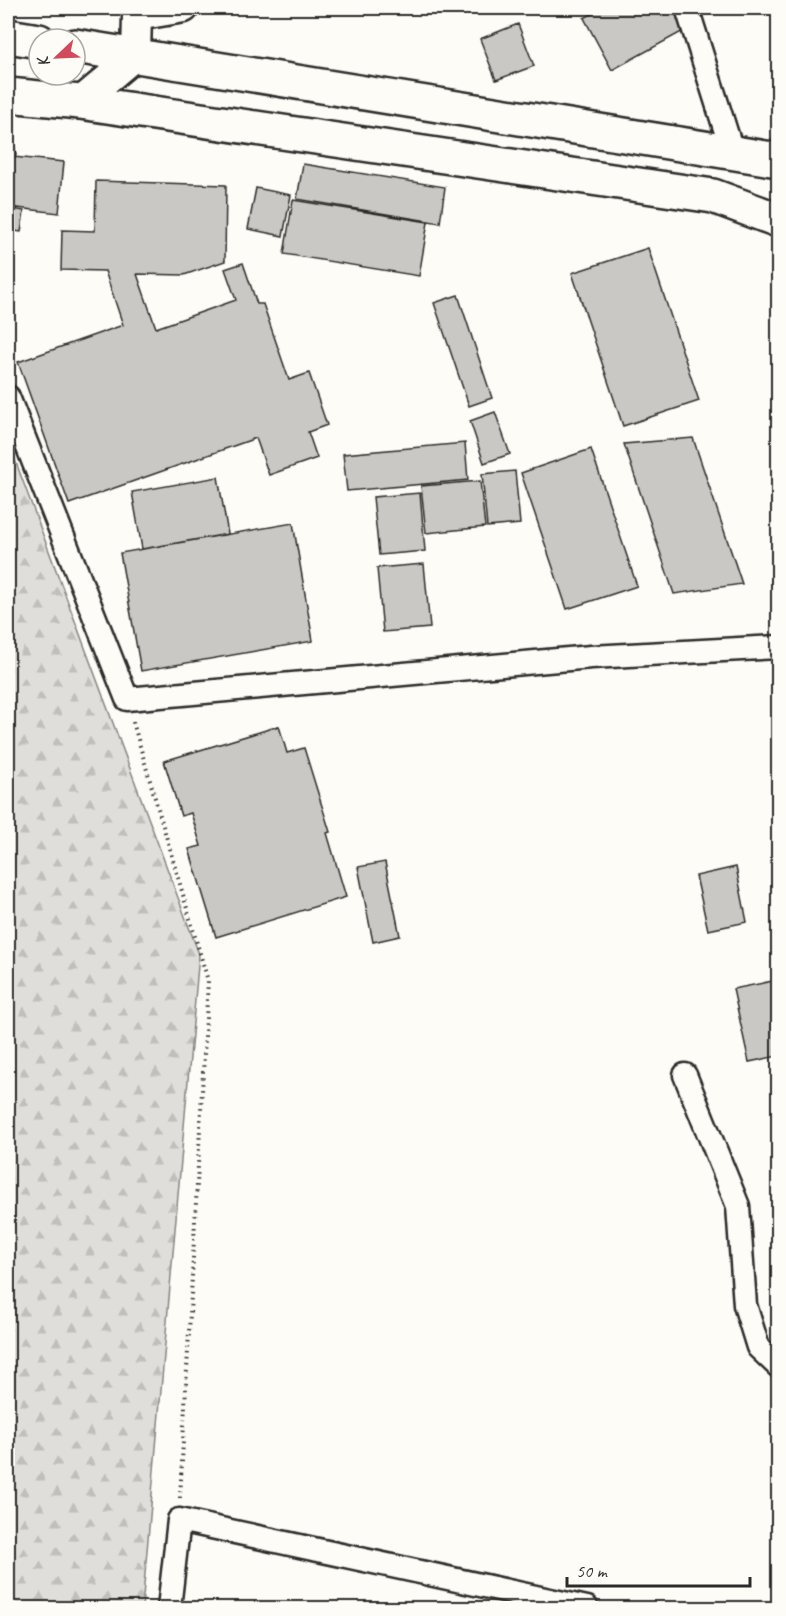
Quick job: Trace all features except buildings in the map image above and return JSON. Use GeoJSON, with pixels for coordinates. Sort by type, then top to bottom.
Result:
{"type":"FeatureCollection","features":[{"type":"Feature","properties":{"kind":"main road"},"geometry":{"type":"LineString","coordinates":[[8,36],[27,38]]}},
{"type":"Feature","properties":{"kind":"main road"},"geometry":{"type":"LineString","coordinates":[[87,48],[778,160]]}},
{"type":"Feature","properties":{"kind":"main road"},"geometry":{"type":"LineString","coordinates":[[8,94],[80,102],[713,196],[778,220]]}},
{"type":"Feature","properties":{"kind":"street"},"geometry":{"type":"LineString","coordinates":[[80,102],[136,55],[135,12],[184,8]]}},
{"type":"Feature","properties":{"kind":"street"},"geometry":{"type":"LineString","coordinates":[[687,8],[732,152]]}},
{"type":"Feature","properties":{"kind":"street"},"geometry":{"type":"LineString","coordinates":[[8,397],[127,699],[591,657],[778,647]]}},
{"type":"Feature","properties":{"kind":"street"},"geometry":{"type":"LineString","coordinates":[[685,1075],[738,1206],[745,1305],[758,1347],[778,1366]]}},
{"type":"Feature","properties":{"kind":"street"},"geometry":{"type":"LineString","coordinates":[[169,1608],[179,1520],[587,1608]]}},
{"type":"Feature","properties":{"kind":"path"},"geometry":{"type":"LineString","coordinates":[[127,699],[208,981],[179,1520]]}},
{"type":"Feature","properties":{"kind":"green space"},"geometry":{"type":"Polygon","coordinates":[[[8,441],[199,954],[142,1608],[8,1608],[8,441]]]}}]}
